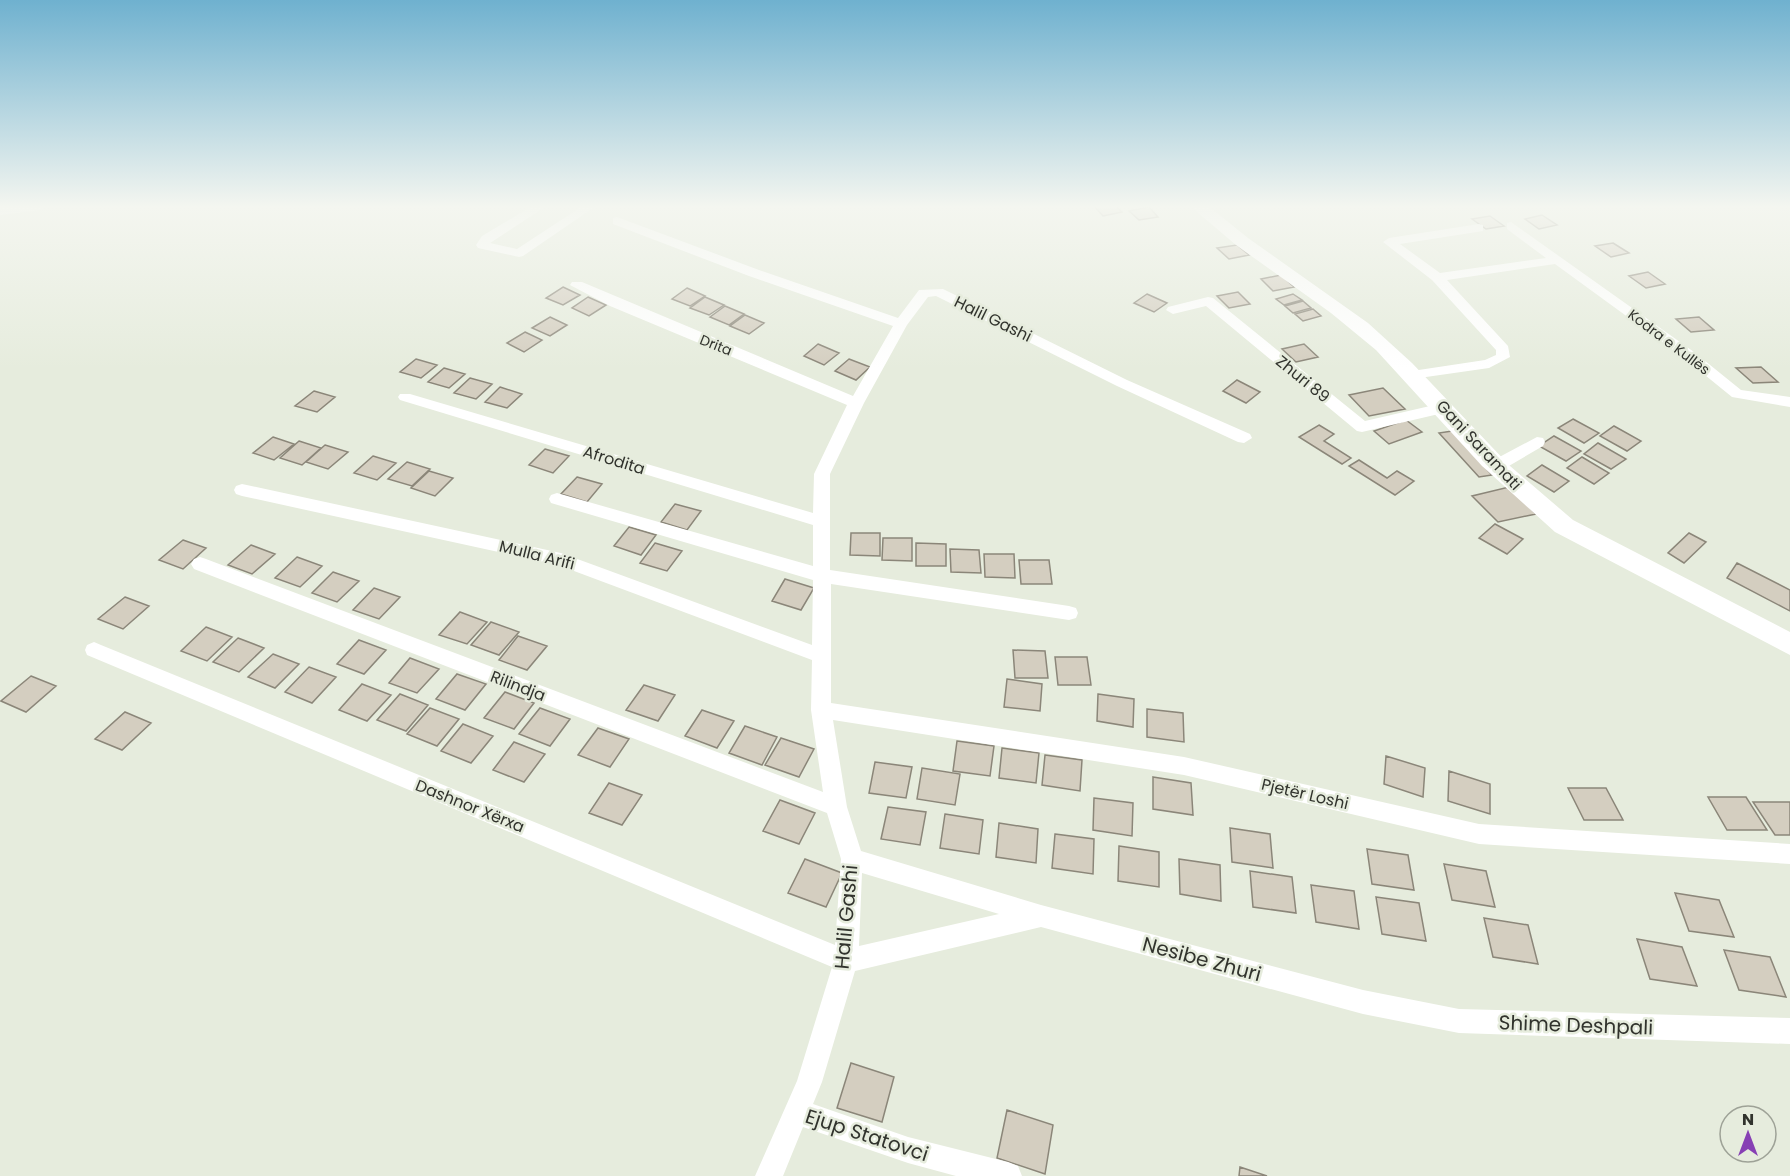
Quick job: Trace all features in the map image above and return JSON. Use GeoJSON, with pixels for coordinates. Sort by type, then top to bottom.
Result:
{"type":"FeatureCollection","features":[{"type":"Feature","properties":{"kind":"street"},"geometry":{"type":"LineString","coordinates":[[719,260],[901,324]]}},
{"type":"Feature","properties":{"kind":"street","name":"Gani Saramati"},"geometry":{"type":"LineString","coordinates":[[1269,260],[1349,316],[1412,375],[1496,466],[1534,502],[1564,526],[1788,640]]}},
{"type":"Feature","properties":{"kind":"street"},"geometry":{"type":"LineString","coordinates":[[1412,375],[1489,364],[1503,357],[1503,349],[1497,340],[1437,277],[1414,260]]}},
{"type":"Feature","properties":{"kind":"street"},"geometry":{"type":"LineString","coordinates":[[1437,277],[1556,260]]}},
{"type":"Feature","properties":{"kind":"street","name":"Kodra e Kullës"},"geometry":{"type":"LineString","coordinates":[[1556,260],[1689,355],[1737,394],[1790,402]]}},
{"type":"Feature","properties":{"kind":"street","name":"Drita"},"geometry":{"type":"LineString","coordinates":[[577,285],[856,403]]}},
{"type":"Feature","properties":{"kind":"street","name":"Halil Gashi"},"geometry":{"type":"LineString","coordinates":[[769,1176],[824,1039],[846,961],[852,859],[836,807],[821,710],[822,474],[856,403],[901,324],[924,293],[938,292],[1122,383],[1244,438]]}},
{"type":"Feature","properties":{"kind":"street","name":"Zhuri 89"},"geometry":{"type":"LineString","coordinates":[[1173,310],[1208,301],[1362,427],[1443,408]]}},
{"type":"Feature","properties":{"kind":"street","name":"Afrodita"},"geometry":{"type":"LineString","coordinates":[[405,397],[822,522]]}},
{"type":"Feature","properties":{"kind":"street"},"geometry":{"type":"LineString","coordinates":[[1496,466],[1537,442]]}},
{"type":"Feature","properties":{"kind":"street","name":"Mulla Arifi"},"geometry":{"type":"LineString","coordinates":[[242,489],[561,559],[821,656]]}},
{"type":"Feature","properties":{"kind":"street"},"geometry":{"type":"LineString","coordinates":[[556,499],[823,576],[1069,614]]}},
{"type":"Feature","properties":{"kind":"street","name":"Rilindja"},"geometry":{"type":"LineString","coordinates":[[200,564],[836,807]]}},
{"type":"Feature","properties":{"kind":"street","name":"Dashnor Xërxa"},"geometry":{"type":"LineString","coordinates":[[94,650],[846,961]]}},
{"type":"Feature","properties":{"kind":"street","name":"Pjetër Loshi"},"geometry":{"type":"LineString","coordinates":[[821,710],[1184,766],[1479,834],[1790,854]]}},
{"type":"Feature","properties":{"kind":"street","name":"Nesibe Zhuri"},"geometry":{"type":"LineString","coordinates":[[852,859],[1041,916],[1363,1002]]}},
{"type":"Feature","properties":{"kind":"street","name":"Nesibe Zhuri"},"geometry":{"type":"LineString","coordinates":[[846,961],[1041,916]]}},
{"type":"Feature","properties":{"kind":"street","name":"Shime Deshpali"},"geometry":{"type":"LineString","coordinates":[[1363,1002],[1459,1021],[1790,1031]]}},
{"type":"Feature","properties":{"kind":"street","name":"Ejup Statovci"},"geometry":{"type":"LineString","coordinates":[[796,1111],[908,1150],[1008,1176]]}},
{"type":"Feature","properties":{"kind":"building"},"geometry":{"type":"Polygon","coordinates":[[[1648,272],[1665,284],[1646,288],[1629,276],[1648,272]]]}},
{"type":"Feature","properties":{"kind":"building"},"geometry":{"type":"Polygon","coordinates":[[[1281,275],[1294,287],[1273,291],[1261,279],[1281,275]]]}},
{"type":"Feature","properties":{"kind":"building"},"geometry":{"type":"Polygon","coordinates":[[[563,287],[580,295],[563,305],[546,298],[563,287]]]}},
{"type":"Feature","properties":{"kind":"building"},"geometry":{"type":"Polygon","coordinates":[[[687,288],[705,296],[690,306],[672,299],[687,288]]]}},
{"type":"Feature","properties":{"kind":"building"},"geometry":{"type":"Polygon","coordinates":[[[1238,292],[1250,304],[1229,308],[1217,296],[1238,292]]]}},
{"type":"Feature","properties":{"kind":"building"},"geometry":{"type":"Polygon","coordinates":[[[1147,294],[1167,303],[1154,312],[1134,303],[1147,294]]]}},
{"type":"Feature","properties":{"kind":"building"},"geometry":{"type":"Polygon","coordinates":[[[1293,294],[1302,300],[1284,305],[1276,299],[1293,294]]]}},
{"type":"Feature","properties":{"kind":"building"},"geometry":{"type":"Polygon","coordinates":[[[588,297],[606,305],[589,316],[572,308],[588,297]]]}},
{"type":"Feature","properties":{"kind":"building"},"geometry":{"type":"Polygon","coordinates":[[[705,297],[724,305],[709,315],[690,308],[705,297]]]}},
{"type":"Feature","properties":{"kind":"building"},"geometry":{"type":"Polygon","coordinates":[[[1303,301],[1311,308],[1293,313],[1285,306],[1303,301]]]}},
{"type":"Feature","properties":{"kind":"building"},"geometry":{"type":"Polygon","coordinates":[[[725,306],[744,314],[729,325],[710,317],[725,306]]]}},
{"type":"Feature","properties":{"kind":"building"},"geometry":{"type":"Polygon","coordinates":[[[1313,309],[1321,316],[1303,321],[1295,314],[1313,309]]]}},
{"type":"Feature","properties":{"kind":"building"},"geometry":{"type":"Polygon","coordinates":[[[745,315],[764,323],[749,334],[730,326],[745,315]]]}},
{"type":"Feature","properties":{"kind":"building"},"geometry":{"type":"Polygon","coordinates":[[[550,317],[567,325],[550,336],[532,328],[550,317]]]}},
{"type":"Feature","properties":{"kind":"building"},"geometry":{"type":"Polygon","coordinates":[[[1699,317],[1714,330],[1691,332],[1676,319],[1699,317]]]}},
{"type":"Feature","properties":{"kind":"building"},"geometry":{"type":"Polygon","coordinates":[[[525,332],[542,340],[524,352],[507,343],[525,332]]]}},
{"type":"Feature","properties":{"kind":"building"},"geometry":{"type":"Polygon","coordinates":[[[818,344],[839,353],[824,365],[804,356],[818,344]]]}},
{"type":"Feature","properties":{"kind":"building"},"geometry":{"type":"Polygon","coordinates":[[[1304,344],[1318,357],[1296,362],[1282,349],[1304,344]]]}},
{"type":"Feature","properties":{"kind":"building"},"geometry":{"type":"Polygon","coordinates":[[[416,359],[437,365],[421,378],[400,372],[416,359]]]}},
{"type":"Feature","properties":{"kind":"building"},"geometry":{"type":"Polygon","coordinates":[[[849,359],[870,367],[856,380],[835,371],[849,359]]]}},
{"type":"Feature","properties":{"kind":"building"},"geometry":{"type":"Polygon","coordinates":[[[1761,367],[1778,382],[1753,383],[1736,368],[1761,367]]]}},
{"type":"Feature","properties":{"kind":"building"},"geometry":{"type":"Polygon","coordinates":[[[444,368],[465,374],[449,388],[428,382],[444,368]]]}},
{"type":"Feature","properties":{"kind":"building"},"geometry":{"type":"Polygon","coordinates":[[[470,378],[492,384],[476,399],[454,393],[470,378]]]}},
{"type":"Feature","properties":{"kind":"building"},"geometry":{"type":"Polygon","coordinates":[[[1237,380],[1260,392],[1246,403],[1223,391],[1237,380]]]}},
{"type":"Feature","properties":{"kind":"building"},"geometry":{"type":"Polygon","coordinates":[[[500,387],[522,394],[507,408],[485,402],[500,387]]]}},
{"type":"Feature","properties":{"kind":"building"},"geometry":{"type":"Polygon","coordinates":[[[1383,388],[1405,409],[1369,416],[1349,395],[1383,388]]]}},
{"type":"Feature","properties":{"kind":"building"},"geometry":{"type":"Polygon","coordinates":[[[314,391],[335,397],[317,412],[295,406],[314,391]]]}},
{"type":"Feature","properties":{"kind":"building"},"geometry":{"type":"Polygon","coordinates":[[[1573,419],[1599,433],[1584,443],[1558,428],[1573,419]]]}},
{"type":"Feature","properties":{"kind":"building"},"geometry":{"type":"Polygon","coordinates":[[[1406,420],[1422,432],[1389,444],[1374,431],[1406,420]]]}},
{"type":"Feature","properties":{"kind":"building"},"geometry":{"type":"Polygon","coordinates":[[[1319,425],[1334,434],[1324,441],[1351,458],[1342,464],[1299,437],[1319,425]]]}},
{"type":"Feature","properties":{"kind":"building"},"geometry":{"type":"Polygon","coordinates":[[[1614,426],[1641,441],[1627,451],[1600,436],[1614,426]]]}},
{"type":"Feature","properties":{"kind":"building"},"geometry":{"type":"Polygon","coordinates":[[[1452,431],[1492,475],[1479,477],[1439,433],[1452,431]]]}},
{"type":"Feature","properties":{"kind":"building"},"geometry":{"type":"Polygon","coordinates":[[[1554,436],[1581,451],[1566,461],[1539,446],[1554,436]]]}},
{"type":"Feature","properties":{"kind":"building"},"geometry":{"type":"Polygon","coordinates":[[[273,437],[294,444],[274,460],[253,453],[273,437]]]}},
{"type":"Feature","properties":{"kind":"building"},"geometry":{"type":"Polygon","coordinates":[[[299,441],[321,448],[302,465],[280,458],[299,441]]]}},
{"type":"Feature","properties":{"kind":"building"},"geometry":{"type":"Polygon","coordinates":[[[1598,443],[1626,459],[1611,469],[1584,454],[1598,443]]]}},
{"type":"Feature","properties":{"kind":"building"},"geometry":{"type":"Polygon","coordinates":[[[325,445],[348,452],[328,469],[306,462],[325,445]]]}},
{"type":"Feature","properties":{"kind":"building"},"geometry":{"type":"Polygon","coordinates":[[[545,449],[569,456],[553,473],[529,465],[545,449]]]}},
{"type":"Feature","properties":{"kind":"building"},"geometry":{"type":"Polygon","coordinates":[[[373,456],[396,463],[377,480],[354,473],[373,456]]]}},
{"type":"Feature","properties":{"kind":"building"},"geometry":{"type":"Polygon","coordinates":[[[1582,457],[1609,473],[1594,484],[1567,468],[1582,457]]]}},
{"type":"Feature","properties":{"kind":"building"},"geometry":{"type":"Polygon","coordinates":[[[1359,460],[1387,478],[1397,471],[1414,481],[1395,495],[1349,466],[1359,460]]]}},
{"type":"Feature","properties":{"kind":"building"},"geometry":{"type":"Polygon","coordinates":[[[407,462],[430,469],[412,486],[388,479],[407,462]]]}},
{"type":"Feature","properties":{"kind":"building"},"geometry":{"type":"Polygon","coordinates":[[[1542,465],[1569,481],[1554,492],[1527,476],[1542,465]]]}},
{"type":"Feature","properties":{"kind":"building"},"geometry":{"type":"Polygon","coordinates":[[[429,471],[453,478],[435,496],[411,488],[429,471]]]}},
{"type":"Feature","properties":{"kind":"building"},"geometry":{"type":"Polygon","coordinates":[[[577,477],[602,484],[587,502],[561,494],[577,477]]]}},
{"type":"Feature","properties":{"kind":"building"},"geometry":{"type":"Polygon","coordinates":[[[1509,487],[1536,514],[1498,522],[1472,496],[1509,487]]]}},
{"type":"Feature","properties":{"kind":"building"},"geometry":{"type":"Polygon","coordinates":[[[675,504],[701,511],[687,530],[661,522],[675,504]]]}},
{"type":"Feature","properties":{"kind":"building"},"geometry":{"type":"Polygon","coordinates":[[[1495,524],[1523,539],[1507,554],[1479,538],[1495,524]]]}},
{"type":"Feature","properties":{"kind":"building"},"geometry":{"type":"Polygon","coordinates":[[[629,527],[656,535],[641,555],[614,546],[629,527]]]}},
{"type":"Feature","properties":{"kind":"building"},"geometry":{"type":"Polygon","coordinates":[[[851,533],[880,533],[880,556],[850,555],[851,533]]]}},
{"type":"Feature","properties":{"kind":"building"},"geometry":{"type":"Polygon","coordinates":[[[1689,533],[1706,542],[1684,563],[1668,553],[1689,533]]]}},
{"type":"Feature","properties":{"kind":"building"},"geometry":{"type":"Polygon","coordinates":[[[883,538],[912,538],[912,561],[882,560],[883,538]]]}},
{"type":"Feature","properties":{"kind":"building"},"geometry":{"type":"Polygon","coordinates":[[[183,540],[206,548],[183,569],[159,560],[183,540]]]}},
{"type":"Feature","properties":{"kind":"building"},"geometry":{"type":"Polygon","coordinates":[[[655,543],[682,551],[667,571],[640,563],[655,543]]]}},
{"type":"Feature","properties":{"kind":"building"},"geometry":{"type":"Polygon","coordinates":[[[916,543],[946,544],[946,566],[916,566],[916,543]]]}},
{"type":"Feature","properties":{"kind":"building"},"geometry":{"type":"Polygon","coordinates":[[[251,545],[275,554],[252,574],[228,565],[251,545]]]}},
{"type":"Feature","properties":{"kind":"building"},"geometry":{"type":"Polygon","coordinates":[[[950,549],[979,550],[981,573],[951,572],[950,549]]]}},
{"type":"Feature","properties":{"kind":"building"},"geometry":{"type":"Polygon","coordinates":[[[984,554],[1014,554],[1015,578],[985,577],[984,554]]]}},
{"type":"Feature","properties":{"kind":"building"},"geometry":{"type":"Polygon","coordinates":[[[297,557],[322,566],[300,587],[275,578],[297,557]]]}},
{"type":"Feature","properties":{"kind":"building"},"geometry":{"type":"Polygon","coordinates":[[[1019,560],[1049,560],[1052,584],[1021,584],[1019,560]]]}},
{"type":"Feature","properties":{"kind":"building"},"geometry":{"type":"Polygon","coordinates":[[[1737,563],[1790,590],[1790,611],[1727,578],[1737,563]]]}},
{"type":"Feature","properties":{"kind":"building"},"geometry":{"type":"Polygon","coordinates":[[[333,572],[359,581],[337,602],[312,593],[333,572]]]}},
{"type":"Feature","properties":{"kind":"building"},"geometry":{"type":"Polygon","coordinates":[[[785,579],[814,588],[801,610],[772,601],[785,579]]]}},
{"type":"Feature","properties":{"kind":"building"},"geometry":{"type":"Polygon","coordinates":[[[374,588],[400,597],[379,619],[353,610],[374,588]]]}},
{"type":"Feature","properties":{"kind":"building"},"geometry":{"type":"Polygon","coordinates":[[[125,597],[149,606],[123,629],[98,619],[125,597]]]}},
{"type":"Feature","properties":{"kind":"building"},"geometry":{"type":"Polygon","coordinates":[[[460,612],[487,622],[467,644],[439,635],[460,612]]]}},
{"type":"Feature","properties":{"kind":"building"},"geometry":{"type":"Polygon","coordinates":[[[491,622],[519,632],[499,655],[471,645],[491,622]]]}},
{"type":"Feature","properties":{"kind":"building"},"geometry":{"type":"Polygon","coordinates":[[[206,627],[232,637],[207,661],[181,651],[206,627]]]}},
{"type":"Feature","properties":{"kind":"building"},"geometry":{"type":"Polygon","coordinates":[[[518,636],[547,646],[527,670],[499,660],[518,636]]]}},
{"type":"Feature","properties":{"kind":"building"},"geometry":{"type":"Polygon","coordinates":[[[238,638],[264,648],[239,672],[213,662],[238,638]]]}},
{"type":"Feature","properties":{"kind":"building"},"geometry":{"type":"Polygon","coordinates":[[[359,640],[386,650],[364,674],[337,664],[359,640]]]}},
{"type":"Feature","properties":{"kind":"building"},"geometry":{"type":"Polygon","coordinates":[[[1013,650],[1045,651],[1048,678],[1015,678],[1013,650]]]}},
{"type":"Feature","properties":{"kind":"building"},"geometry":{"type":"Polygon","coordinates":[[[273,654],[299,664],[275,688],[248,677],[273,654]]]}},
{"type":"Feature","properties":{"kind":"building"},"geometry":{"type":"Polygon","coordinates":[[[1055,657],[1087,657],[1091,685],[1058,685],[1055,657]]]}},
{"type":"Feature","properties":{"kind":"building"},"geometry":{"type":"Polygon","coordinates":[[[410,658],[439,669],[417,693],[389,683],[410,658]]]}},
{"type":"Feature","properties":{"kind":"building"},"geometry":{"type":"Polygon","coordinates":[[[309,667],[336,677],[312,703],[285,692],[309,667]]]}},
{"type":"Feature","properties":{"kind":"building"},"geometry":{"type":"Polygon","coordinates":[[[457,674],[486,684],[465,710],[436,699],[457,674]]]}},
{"type":"Feature","properties":{"kind":"building"},"geometry":{"type":"Polygon","coordinates":[[[31,676],[56,686],[26,712],[1,701],[31,676]]]}},
{"type":"Feature","properties":{"kind":"building"},"geometry":{"type":"Polygon","coordinates":[[[1007,679],[1042,684],[1040,711],[1004,707],[1007,679]]]}},
{"type":"Feature","properties":{"kind":"building"},"geometry":{"type":"Polygon","coordinates":[[[362,684],[391,695],[367,721],[339,710],[362,684]]]}},
{"type":"Feature","properties":{"kind":"building"},"geometry":{"type":"Polygon","coordinates":[[[644,685],[675,695],[658,721],[626,710],[644,685]]]}},
{"type":"Feature","properties":{"kind":"building"},"geometry":{"type":"Polygon","coordinates":[[[505,692],[534,703],[514,729],[484,718],[505,692]]]}},
{"type":"Feature","properties":{"kind":"building"},"geometry":{"type":"Polygon","coordinates":[[[400,694],[428,705],[406,731],[377,720],[400,694]]]}},
{"type":"Feature","properties":{"kind":"building"},"geometry":{"type":"Polygon","coordinates":[[[1098,694],[1134,699],[1133,727],[1097,721],[1098,694]]]}},
{"type":"Feature","properties":{"kind":"building"},"geometry":{"type":"Polygon","coordinates":[[[430,708],[459,719],[437,746],[407,734],[430,708]]]}},
{"type":"Feature","properties":{"kind":"building"},"geometry":{"type":"Polygon","coordinates":[[[540,708],[570,719],[550,746],[519,734],[540,708]]]}},
{"type":"Feature","properties":{"kind":"building"},"geometry":{"type":"Polygon","coordinates":[[[1147,709],[1183,713],[1184,742],[1147,737],[1147,709]]]}},
{"type":"Feature","properties":{"kind":"building"},"geometry":{"type":"Polygon","coordinates":[[[702,710],[734,721],[717,748],[685,736],[702,710]]]}},
{"type":"Feature","properties":{"kind":"building"},"geometry":{"type":"Polygon","coordinates":[[[125,712],[151,723],[122,750],[95,739],[125,712]]]}},
{"type":"Feature","properties":{"kind":"building"},"geometry":{"type":"Polygon","coordinates":[[[463,724],[493,736],[471,763],[441,751],[463,724]]]}},
{"type":"Feature","properties":{"kind":"building"},"geometry":{"type":"Polygon","coordinates":[[[745,726],[777,737],[762,765],[729,753],[745,726]]]}},
{"type":"Feature","properties":{"kind":"building"},"geometry":{"type":"Polygon","coordinates":[[[598,728],[629,739],[610,767],[578,755],[598,728]]]}},
{"type":"Feature","properties":{"kind":"building"},"geometry":{"type":"Polygon","coordinates":[[[781,738],[814,749],[799,777],[765,765],[781,738]]]}},
{"type":"Feature","properties":{"kind":"building"},"geometry":{"type":"Polygon","coordinates":[[[957,741],[994,746],[990,776],[953,771],[957,741]]]}},
{"type":"Feature","properties":{"kind":"building"},"geometry":{"type":"Polygon","coordinates":[[[514,742],[545,754],[524,782],[493,770],[514,742]]]}},
{"type":"Feature","properties":{"kind":"building"},"geometry":{"type":"Polygon","coordinates":[[[1002,748],[1039,753],[1036,783],[999,778],[1002,748]]]}},
{"type":"Feature","properties":{"kind":"building"},"geometry":{"type":"Polygon","coordinates":[[[1045,755],[1082,760],[1080,791],[1042,785],[1045,755]]]}},
{"type":"Feature","properties":{"kind":"building"},"geometry":{"type":"Polygon","coordinates":[[[1386,756],[1425,768],[1423,797],[1384,784],[1386,756]]]}},
{"type":"Feature","properties":{"kind":"building"},"geometry":{"type":"Polygon","coordinates":[[[875,762],[912,767],[906,798],[869,793],[875,762]]]}},
{"type":"Feature","properties":{"kind":"building"},"geometry":{"type":"Polygon","coordinates":[[[922,768],[960,774],[955,805],[917,799],[922,768]]]}},
{"type":"Feature","properties":{"kind":"building"},"geometry":{"type":"Polygon","coordinates":[[[1449,771],[1490,784],[1490,814],[1448,801],[1449,771]]]}},
{"type":"Feature","properties":{"kind":"building"},"geometry":{"type":"Polygon","coordinates":[[[1153,777],[1191,783],[1193,815],[1153,809],[1153,777]]]}},
{"type":"Feature","properties":{"kind":"building"},"geometry":{"type":"Polygon","coordinates":[[[609,783],[642,795],[622,825],[589,813],[609,783]]]}},
{"type":"Feature","properties":{"kind":"building"},"geometry":{"type":"Polygon","coordinates":[[[1568,788],[1606,788],[1623,820],[1584,820],[1568,788]]]}},
{"type":"Feature","properties":{"kind":"building"},"geometry":{"type":"Polygon","coordinates":[[[1708,797],[1746,797],[1767,830],[1727,830],[1708,797]]]}},
{"type":"Feature","properties":{"kind":"building"},"geometry":{"type":"Polygon","coordinates":[[[1094,798],[1133,803],[1132,836],[1093,830],[1094,798]]]}},
{"type":"Feature","properties":{"kind":"building"},"geometry":{"type":"Polygon","coordinates":[[[780,800],[815,813],[799,844],[763,831],[780,800]]]}},
{"type":"Feature","properties":{"kind":"building"},"geometry":{"type":"Polygon","coordinates":[[[1753,802],[1790,802],[1790,835],[1775,835],[1753,802]]]}},
{"type":"Feature","properties":{"kind":"building"},"geometry":{"type":"Polygon","coordinates":[[[888,807],[926,812],[920,845],[881,839],[888,807]]]}},
{"type":"Feature","properties":{"kind":"building"},"geometry":{"type":"Polygon","coordinates":[[[945,814],[983,820],[979,854],[940,848],[945,814]]]}},
{"type":"Feature","properties":{"kind":"building"},"geometry":{"type":"Polygon","coordinates":[[[999,823],[1038,829],[1036,863],[996,857],[999,823]]]}},
{"type":"Feature","properties":{"kind":"building"},"geometry":{"type":"Polygon","coordinates":[[[1230,828],[1270,834],[1273,868],[1232,862],[1230,828]]]}},
{"type":"Feature","properties":{"kind":"building"},"geometry":{"type":"Polygon","coordinates":[[[1055,834],[1094,839],[1093,874],[1052,868],[1055,834]]]}},
{"type":"Feature","properties":{"kind":"building"},"geometry":{"type":"Polygon","coordinates":[[[1119,846],[1159,852],[1159,887],[1118,881],[1119,846]]]}},
{"type":"Feature","properties":{"kind":"building"},"geometry":{"type":"Polygon","coordinates":[[[1367,849],[1408,855],[1414,890],[1372,884],[1367,849]]]}},
{"type":"Feature","properties":{"kind":"building"},"geometry":{"type":"Polygon","coordinates":[[[805,859],[842,873],[826,907],[788,893],[805,859]]]}},
{"type":"Feature","properties":{"kind":"building"},"geometry":{"type":"Polygon","coordinates":[[[1179,859],[1220,865],[1221,901],[1180,894],[1179,859]]]}},
{"type":"Feature","properties":{"kind":"building"},"geometry":{"type":"Polygon","coordinates":[[[1444,864],[1486,871],[1495,907],[1452,900],[1444,864]]]}},
{"type":"Feature","properties":{"kind":"building"},"geometry":{"type":"Polygon","coordinates":[[[1250,871],[1292,877],[1296,913],[1253,907],[1250,871]]]}},
{"type":"Feature","properties":{"kind":"building"},"geometry":{"type":"Polygon","coordinates":[[[1311,885],[1354,891],[1359,929],[1316,922],[1311,885]]]}},
{"type":"Feature","properties":{"kind":"building"},"geometry":{"type":"Polygon","coordinates":[[[1675,893],[1719,900],[1734,937],[1689,931],[1675,893]]]}},
{"type":"Feature","properties":{"kind":"building"},"geometry":{"type":"Polygon","coordinates":[[[1376,897],[1419,903],[1426,941],[1382,934],[1376,897]]]}},
{"type":"Feature","properties":{"kind":"building"},"geometry":{"type":"Polygon","coordinates":[[[1484,918],[1528,925],[1538,964],[1493,957],[1484,918]]]}},
{"type":"Feature","properties":{"kind":"building"},"geometry":{"type":"Polygon","coordinates":[[[1637,939],[1682,947],[1697,986],[1650,979],[1637,939]]]}},
{"type":"Feature","properties":{"kind":"building"},"geometry":{"type":"Polygon","coordinates":[[[1724,950],[1770,957],[1786,997],[1739,990],[1724,950]]]}},
{"type":"Feature","properties":{"kind":"building"},"geometry":{"type":"Polygon","coordinates":[[[851,1063],[894,1077],[882,1122],[837,1108],[851,1063]]]}},
{"type":"Feature","properties":{"kind":"building"},"geometry":{"type":"Polygon","coordinates":[[[1007,1110],[1053,1125],[1045,1174],[997,1158],[1007,1110]]]}},
{"type":"Feature","properties":{"kind":"building"},"geometry":{"type":"Polygon","coordinates":[[[1240,1167],[1267,1176],[1239,1176],[1240,1167]]]}}]}
